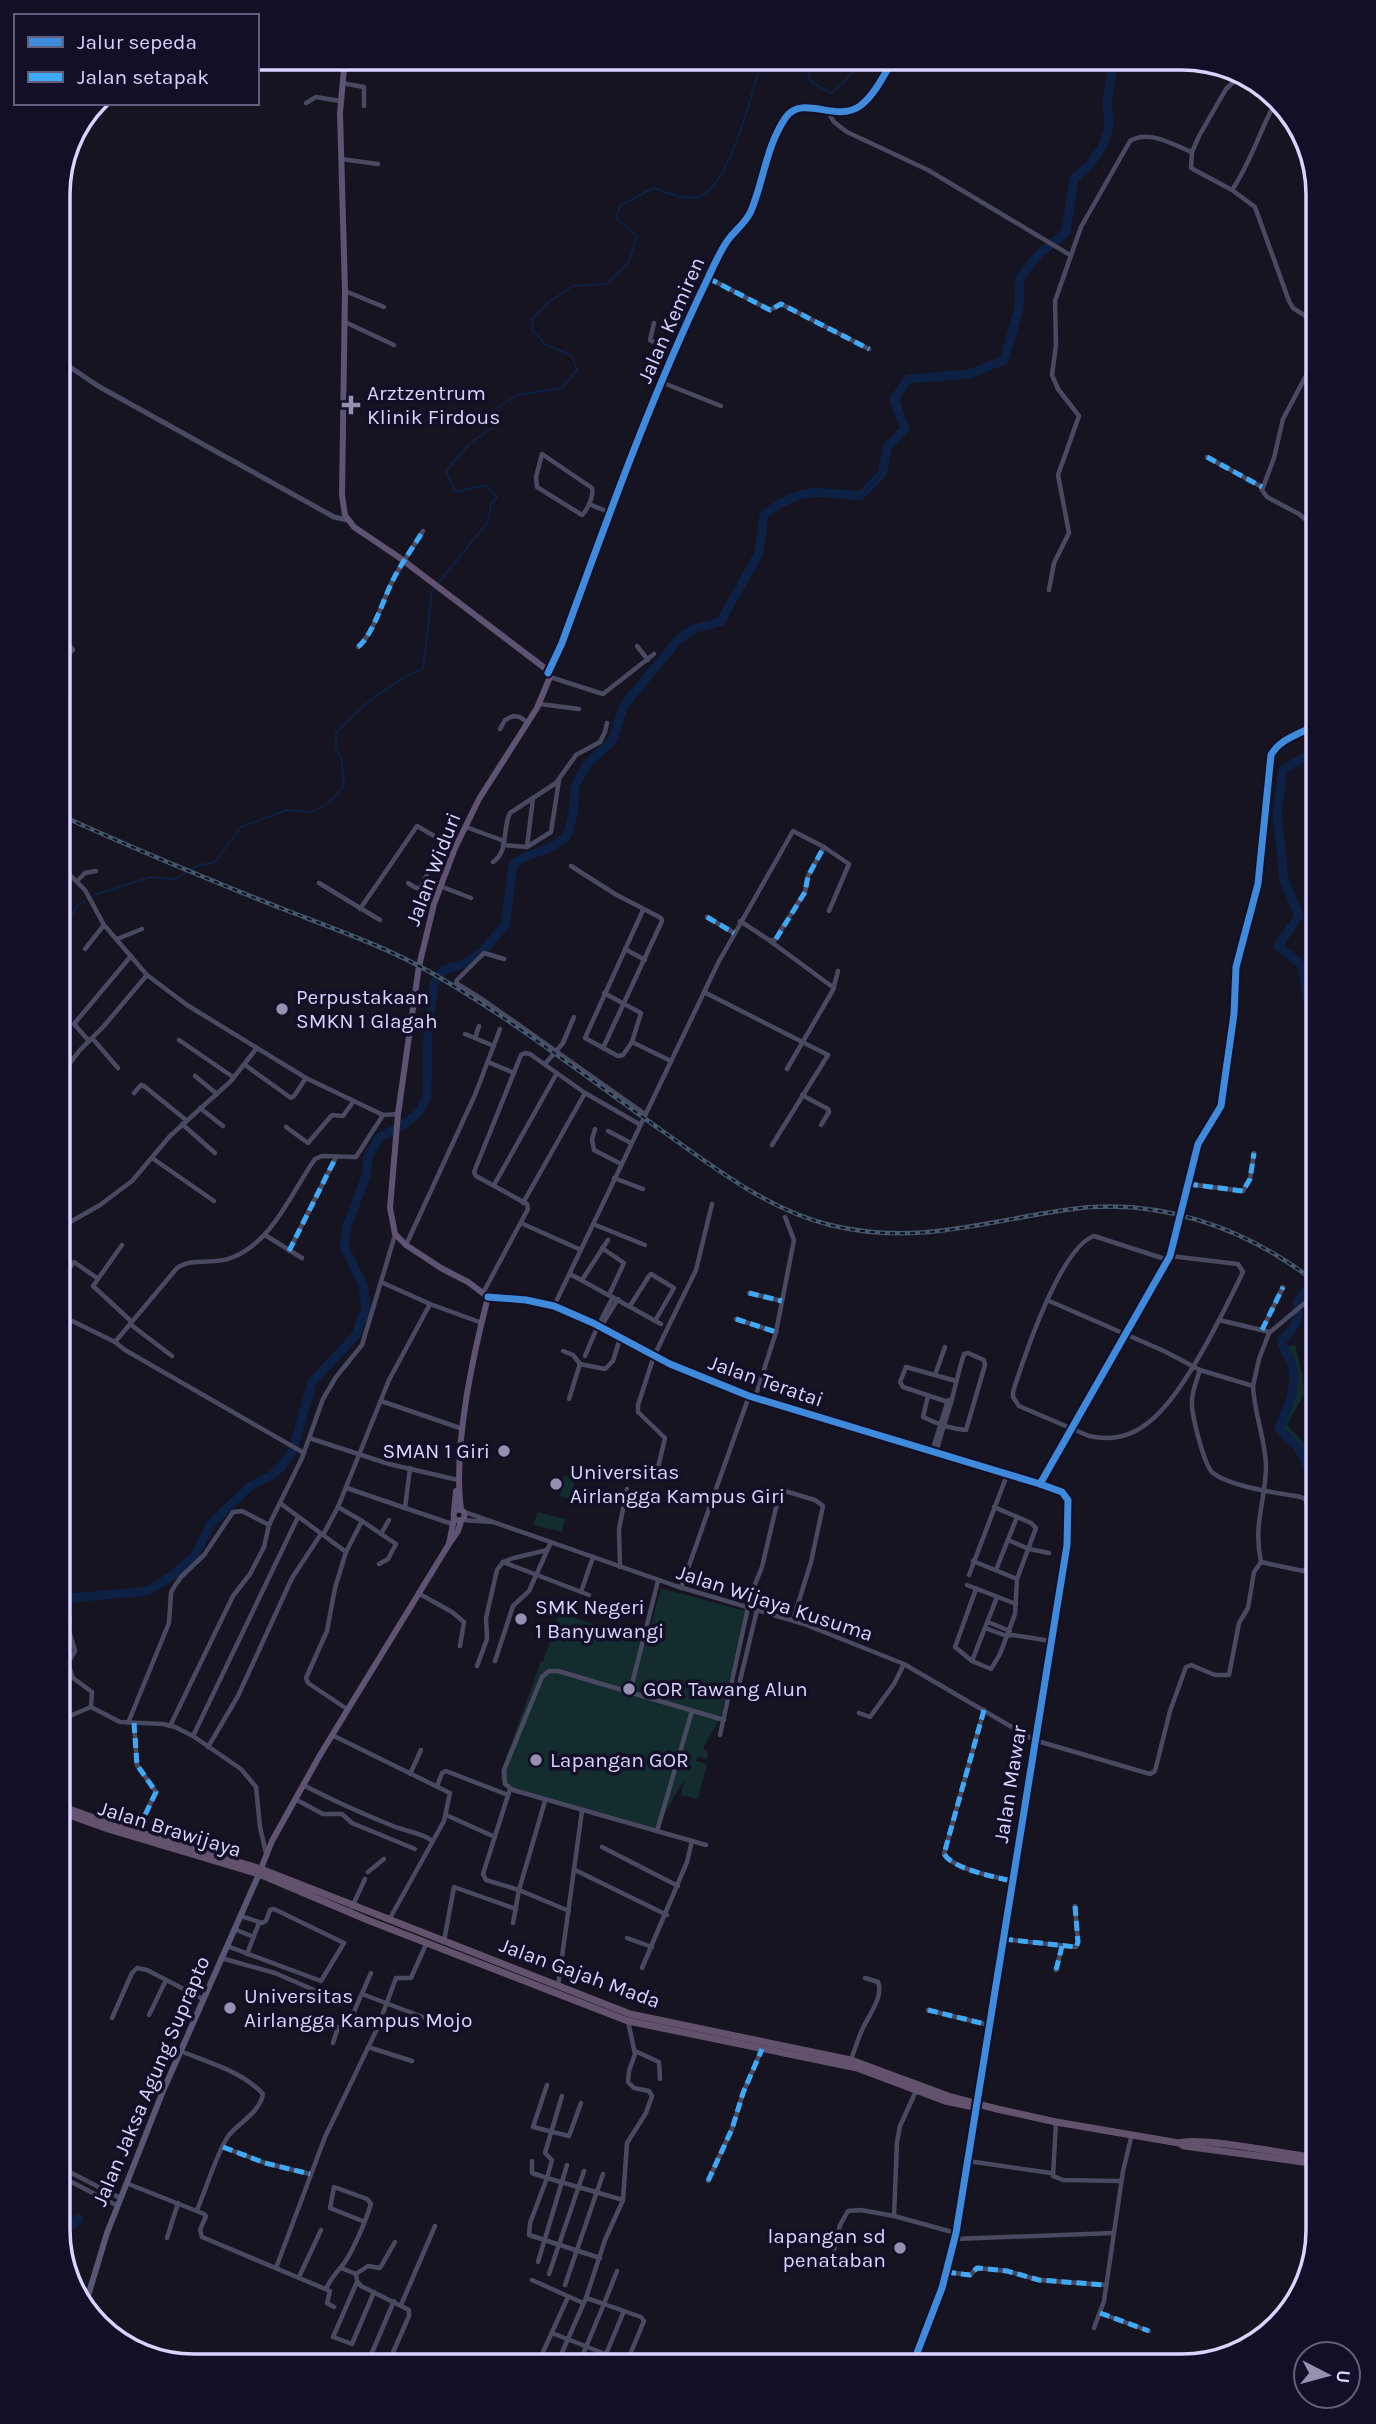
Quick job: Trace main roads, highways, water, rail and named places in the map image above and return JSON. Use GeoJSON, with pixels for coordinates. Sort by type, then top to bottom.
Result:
{"type":"FeatureCollection","features":[{"type":"Feature","properties":{"kind":"highway","name":"Jalan Brawijaya"},"geometry":{"type":"LineString","coordinates":[[70,1809],[172,1845]]}},
{"type":"Feature","properties":{"kind":"highway","name":"Jalan Brawijaya"},"geometry":{"type":"LineString","coordinates":[[70,1815],[108,1829],[260,1872],[272,1880],[351,1909]]}},
{"type":"Feature","properties":{"kind":"highway","name":"Jalan Gajah Mada"},"geometry":{"type":"LineString","coordinates":[[260,1872],[351,1909],[389,1920],[403,1930],[443,1942],[557,1990],[640,2017],[851,2060],[918,2087],[976,2105]]}},
{"type":"Feature","properties":{"kind":"highway"},"geometry":{"type":"LineString","coordinates":[[351,1909],[426,1942],[557,1990],[628,2021],[857,2068],[964,2105],[1132,2134],[1184,2146],[1306,2162]]}},
{"type":"Feature","properties":{"kind":"highway"},"geometry":{"type":"LineString","coordinates":[[1179,2143],[1206,2142],[1306,2156]]}},
{"type":"Feature","properties":{"kind":"main road","name":"Jalan Widuri"},"geometry":{"type":"LineString","coordinates":[[260,1872],[266,1853],[303,1785],[449,1544],[458,1517],[463,1429],[486,1295],[406,1245],[395,1234],[390,1208],[396,1133],[422,946],[440,886],[454,847],[524,720],[541,702],[549,675],[404,561],[358,530],[347,520],[343,509],[345,291],[340,101],[343,70]]}},
{"type":"Feature","properties":{"kind":"main road","name":"Jalan Jaksa Agung Suprapto"},"geometry":{"type":"LineString","coordinates":[[88,2294],[97,2260],[126,2183],[202,1999],[260,1872]]}},
{"type":"Feature","properties":{"kind":"waterway"},"geometry":{"type":"LineString","coordinates":[[70,920],[77,906],[94,895],[151,877],[175,879],[197,866],[215,862],[241,827],[287,810],[312,812],[330,802],[344,786],[342,761],[336,748],[336,733],[376,696],[423,668],[432,591],[488,522],[491,504],[497,497],[486,485],[455,492],[446,471],[469,444],[499,423],[498,407],[517,395],[562,388],[577,370],[572,356],[545,344],[532,330],[533,318],[549,302],[573,286],[606,284],[628,263],[637,236],[616,218],[620,206],[653,188],[690,198],[701,196],[712,188],[738,136],[759,70]]}},
{"type":"Feature","properties":{"kind":"waterway"},"geometry":{"type":"LineString","coordinates":[[808,70],[811,80],[831,93],[854,70]]}},
{"type":"Feature","properties":{"kind":"waterway"},"geometry":{"type":"LineString","coordinates":[[70,1598],[148,1591],[175,1574],[195,1555],[210,1525],[250,1486],[269,1477],[281,1467],[293,1450],[312,1382],[356,1335],[366,1308],[363,1285],[344,1246],[347,1226],[366,1176],[368,1157],[377,1141],[419,1112],[427,1097],[428,1028],[434,984],[443,970],[464,964],[482,952],[505,925],[513,865],[522,858],[551,847],[567,836],[573,814],[575,786],[588,763],[612,741],[624,705],[678,640],[693,629],[720,622],[759,553],[764,515],[788,499],[809,493],[860,496],[882,474],[888,446],[905,429],[894,399],[908,379],[969,374],[1004,360],[1019,308],[1020,278],[1039,254],[1066,232],[1074,179],[1091,163],[1103,146],[1109,127],[1107,100],[1113,70]]}},
{"type":"Feature","properties":{"kind":"waterway"},"geometry":{"type":"LineString","coordinates":[[1306,756],[1283,770],[1277,814],[1284,879],[1299,916],[1278,946],[1302,965],[1306,991]]}},
{"type":"Feature","properties":{"kind":"waterway"},"geometry":{"type":"LineString","coordinates":[[1306,1291],[1298,1301],[1296,1323],[1282,1340],[1292,1365],[1294,1381],[1291,1398],[1279,1429],[1296,1445],[1306,1464]]}},
{"type":"Feature","properties":{"kind":"waterway"},"geometry":{"type":"LineString","coordinates":[[70,2227],[78,2219]]}},
{"type":"Feature","properties":{"kind":"railway"},"geometry":{"type":"LineString","coordinates":[[70,819],[198,875],[376,946],[430,972],[519,1028],[721,1172],[762,1198],[807,1218],[861,1231],[920,1233],[1065,1210],[1133,1208],[1199,1220],[1231,1232],[1261,1246],[1306,1275]]}},
{"type":"Feature","properties":{"kind":"place","name":"Arztzentrum Klinik Firdous"},"geometry":{"type":"Point","coordinates":[351,405]}},
{"type":"Feature","properties":{"kind":"place","name":"Perpustakaan SMKN 1 Glagah"},"geometry":{"type":"Point","coordinates":[282,1009]}},
{"type":"Feature","properties":{"kind":"place","name":"SMAN 1 Giri"},"geometry":{"type":"Point","coordinates":[504,1451]}},
{"type":"Feature","properties":{"kind":"place","name":"Universitas Airlangga Kampus Giri"},"geometry":{"type":"Point","coordinates":[556,1484]}},
{"type":"Feature","properties":{"kind":"place","name":"SMK Negeri 1 Banyuwangi"},"geometry":{"type":"Point","coordinates":[521,1619]}},
{"type":"Feature","properties":{"kind":"place","name":"GOR Tawang Alun"},"geometry":{"type":"Point","coordinates":[629,1689]}},
{"type":"Feature","properties":{"kind":"place","name":"Lapangan GOR"},"geometry":{"type":"Point","coordinates":[536,1760]}},
{"type":"Feature","properties":{"kind":"place","name":"Universitas Airlangga Kampus Mojo"},"geometry":{"type":"Point","coordinates":[230,2008]}},
{"type":"Feature","properties":{"kind":"place","name":"lapangan sd penataban"},"geometry":{"type":"Point","coordinates":[900,2248]}}]}
